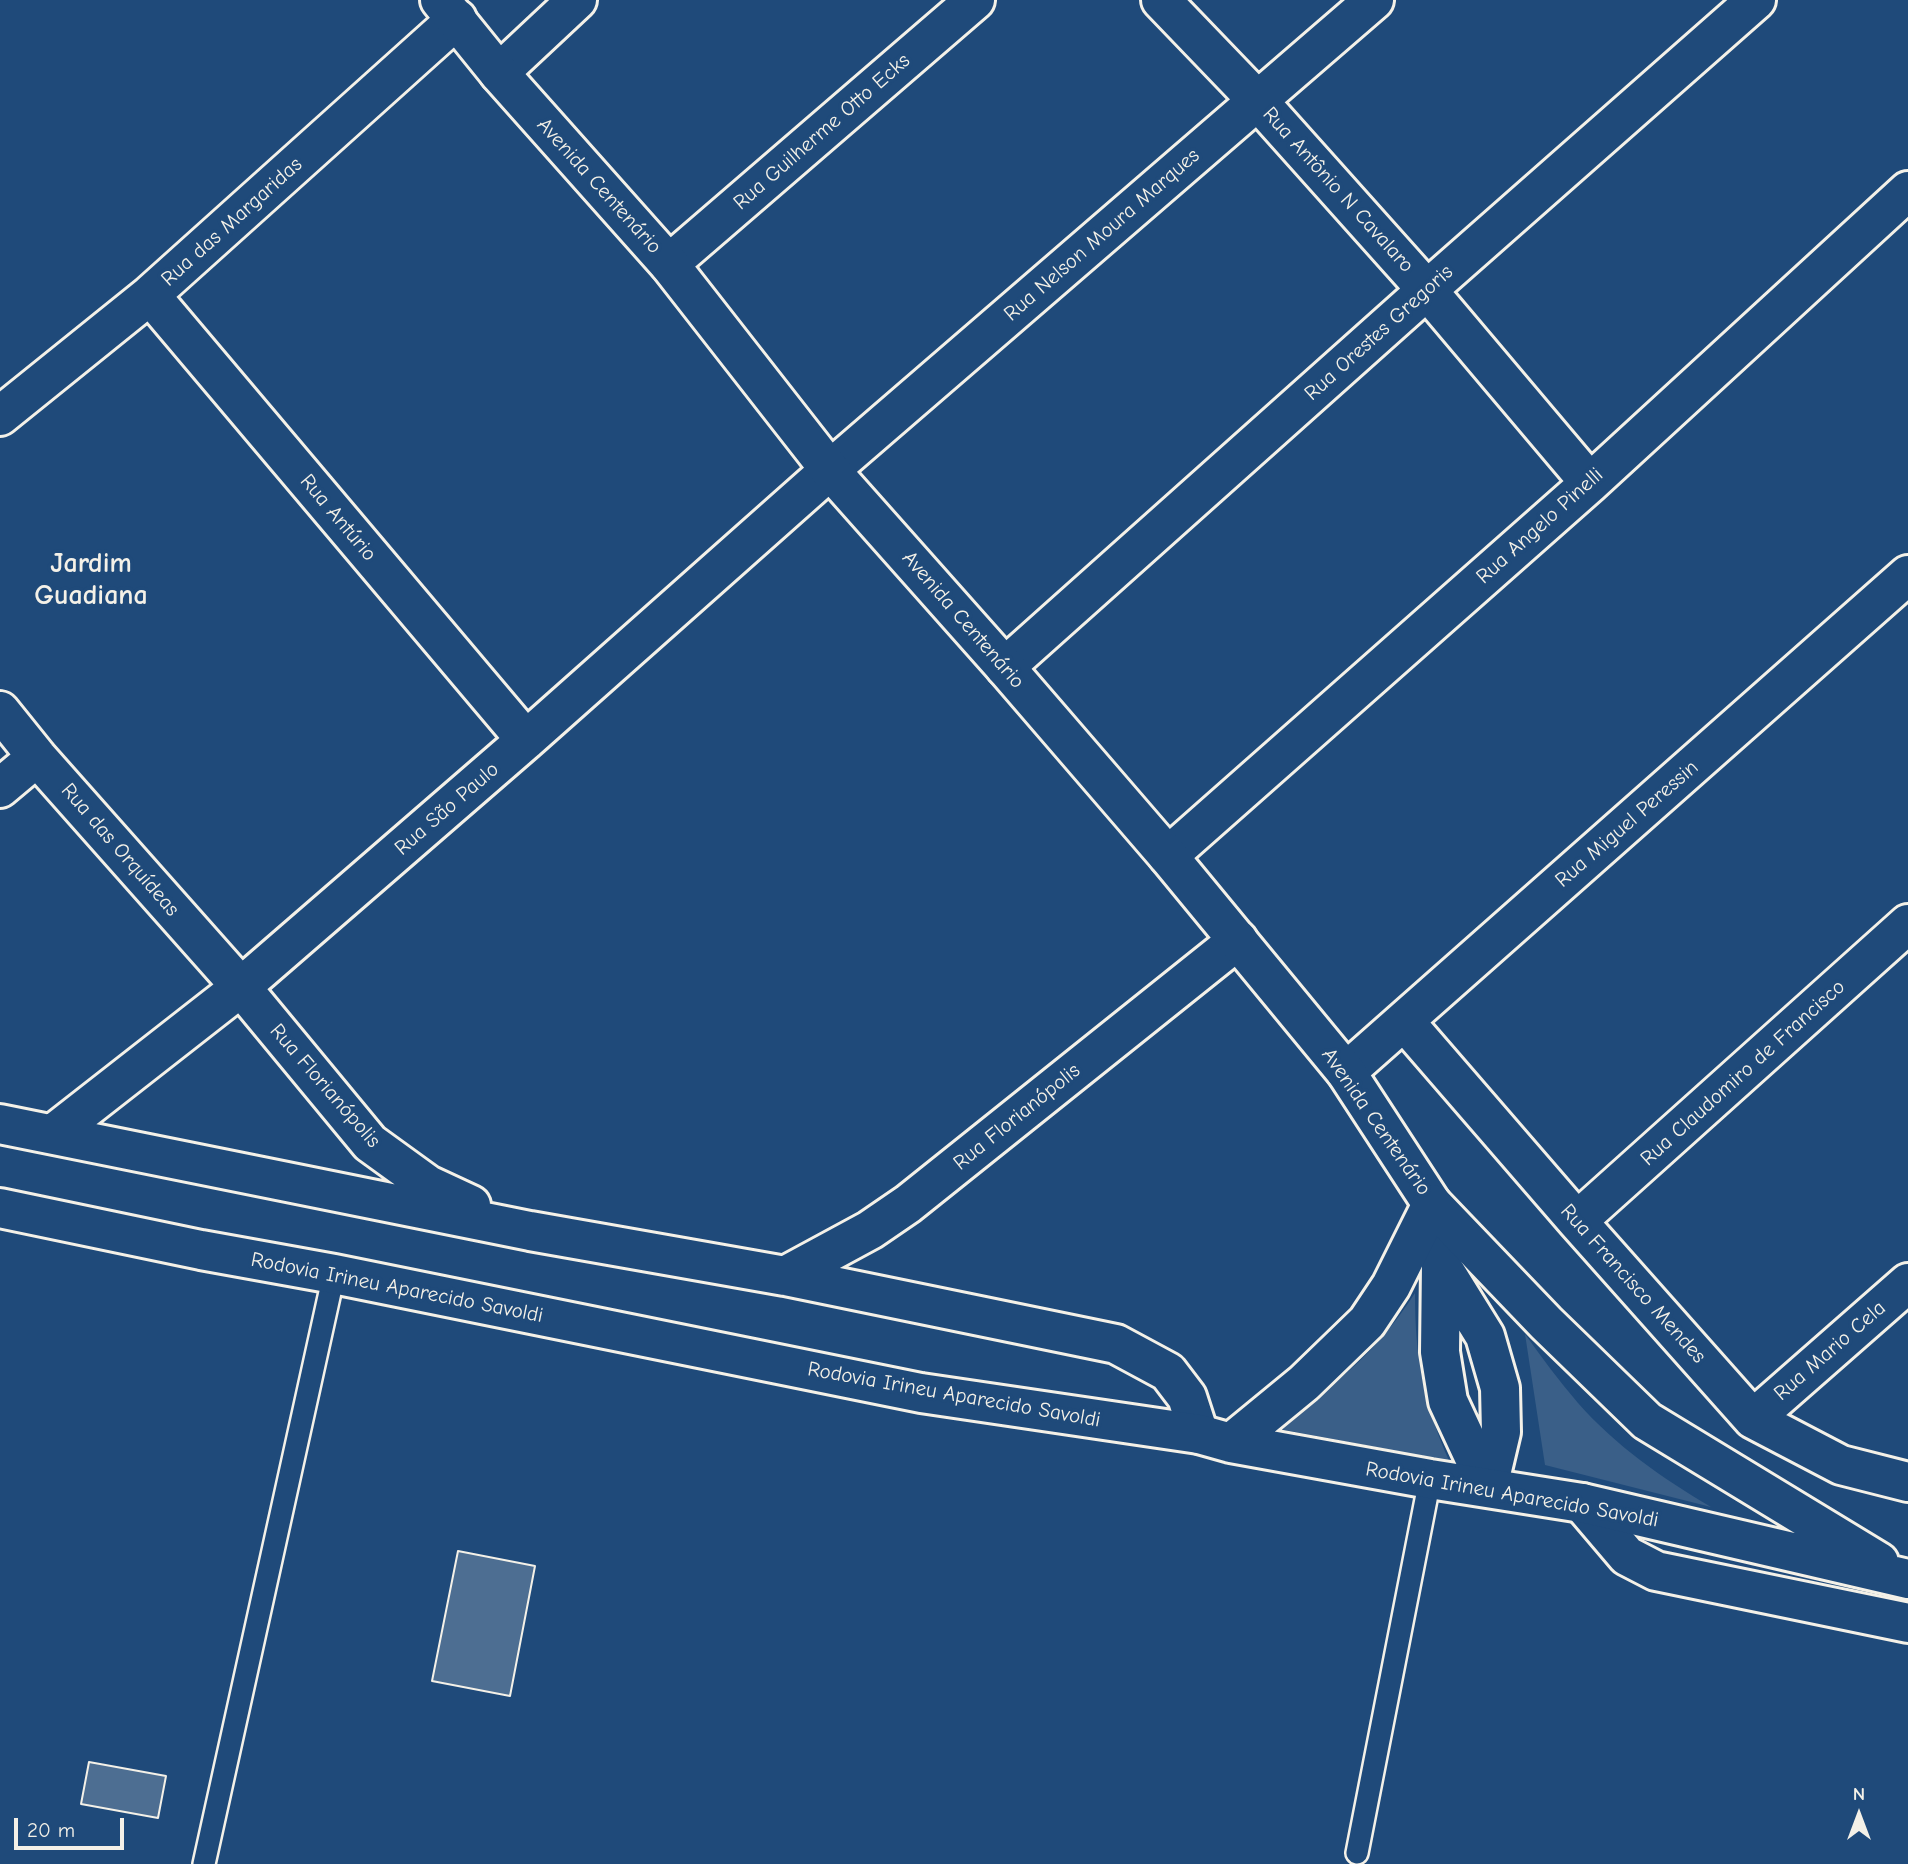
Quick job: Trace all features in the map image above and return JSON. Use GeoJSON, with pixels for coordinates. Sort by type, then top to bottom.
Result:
{"type":"FeatureCollection","features":[{"type":"Feature","properties":{"kind":"street"},"geometry":{"type":"LineString","coordinates":[[499,73],[577,0]]}},
{"type":"Feature","properties":{"kind":"street","name":"Rua Guilherme Otto Ecks"},"geometry":{"type":"LineString","coordinates":[[669,264],[975,0]]}},
{"type":"Feature","properties":{"kind":"street","name":"Rua Antônio N Cavalaro"},"geometry":{"type":"LineString","coordinates":[[1161,0],[1258,101],[1427,290],[1590,483]]}},
{"type":"Feature","properties":{"kind":"street","name":"Rua Nelson Moura Marques"},"geometry":{"type":"LineString","coordinates":[[830,470],[1374,0]]}},
{"type":"Feature","properties":{"kind":"street","name":"Rua Orestes Gregoris"},"geometry":{"type":"LineString","coordinates":[[1005,667],[1756,0]]}},
{"type":"Feature","properties":{"kind":"street","name":"Avenida Centenário"},"geometry":{"type":"LineString","coordinates":[[449,10],[499,73],[669,264],[830,470],[1168,856],[1346,1072],[1432,1204],[1441,1265],[1440,1352],[1448,1401],[1488,1487]]}},
{"type":"Feature","properties":{"kind":"street","name":"Rua das Margaridas"},"geometry":{"type":"LineString","coordinates":[[0,416],[150,295],[449,10]]}},
{"type":"Feature","properties":{"kind":"street","name":"Rua Angelo Pinelli"},"geometry":{"type":"LineString","coordinates":[[1168,856],[1590,483],[1908,191]]}},
{"type":"Feature","properties":{"kind":"street","name":"Rua Antúrio"},"geometry":{"type":"LineString","coordinates":[[150,295],[526,740]]}},
{"type":"Feature","properties":{"kind":"street","name":"Rua São Paulo"},"geometry":{"type":"LineString","coordinates":[[53,1134],[241,988],[830,470]]}},
{"type":"Feature","properties":{"kind":"street","name":"Rua Miguel Peressin"},"geometry":{"type":"LineString","coordinates":[[1346,1072],[1908,575]]}},
{"type":"Feature","properties":{"kind":"street","name":"Rua das Orquídeas"},"geometry":{"type":"LineString","coordinates":[[0,711],[37,757],[241,988]]}},
{"type":"Feature","properties":{"kind":"street"},"geometry":{"type":"LineString","coordinates":[[0,789],[37,757]]}},
{"type":"Feature","properties":{"kind":"street","name":"Rua Claudomiro de Francisco"},"geometry":{"type":"LineString","coordinates":[[1577,1221],[1908,924]]}},
{"type":"Feature","properties":{"kind":"street","name":"Rua Florianópolis"},"geometry":{"type":"LineString","coordinates":[[785,1276],[870,1230],[908,1204],[1238,940]]}},
{"type":"Feature","properties":{"kind":"street","name":"Rua Florianópolis"},"geometry":{"type":"LineString","coordinates":[[241,988],[370,1143],[428,1185],[530,1231]]}},
{"type":"Feature","properties":{"kind":"street","name":"Rua Francisco Mendes"},"geometry":{"type":"LineString","coordinates":[[1404,1021],[1753,1419],[1841,1465],[1908,1482]]}},
{"type":"Feature","properties":{"kind":"street"},"geometry":{"type":"LineString","coordinates":[[0,1124],[530,1231],[785,1276],[1116,1344],[1168,1372],[1215,1439],[1304,1383],[1367,1322],[1391,1286],[1432,1204],[1546,1323],[1647,1421],[1908,1579]]}},
{"type":"Feature","properties":{"kind":"street","name":"Rodovia Irineu Aparecido Savoldi"},"geometry":{"type":"LineString","coordinates":[[0,1208],[921,1393],[1215,1439],[1430,1479],[1582,1503],[1908,1579]]}},
{"type":"Feature","properties":{"kind":"street","name":"Avenida Centenário"},"geometry":{"type":"LineString","coordinates":[[1441,1265],[1485,1336],[1500,1388],[1501,1432],[1488,1487]]}},
{"type":"Feature","properties":{"kind":"street","name":"Rua Mario Cela"},"geometry":{"type":"LineString","coordinates":[[1753,1419],[1908,1283]]}},
{"type":"Feature","properties":{"kind":"street"},"geometry":{"type":"LineString","coordinates":[[1582,1503],[1628,1556],[1656,1571],[1908,1623]]}},
{"type":"Feature","properties":{"kind":"lane"},"geometry":{"type":"LineString","coordinates":[[204,1864],[334,1274]]}},
{"type":"Feature","properties":{"kind":"lane"},"geometry":{"type":"LineString","coordinates":[[1357,1853],[1430,1479]]}},
{"type":"Feature","properties":{"kind":"shaded area"},"geometry":{"type":"Polygon","coordinates":[[[1415,1293],[1422,1379],[1449,1461],[1264,1426],[1310,1400],[1349,1370],[1384,1336],[1415,1293]]]}},
{"type":"Feature","properties":{"kind":"shaded area"},"geometry":{"type":"Polygon","coordinates":[[[1525,1334],[1571,1395],[1608,1433],[1657,1473],[1711,1507],[1545,1465],[1525,1334]]]}},
{"type":"Feature","properties":{"kind":"building"},"geometry":{"type":"Polygon","coordinates":[[[458,1551],[535,1566],[510,1696],[432,1681],[458,1551]]]}},
{"type":"Feature","properties":{"kind":"building"},"geometry":{"type":"Polygon","coordinates":[[[89,1762],[166,1776],[158,1818],[81,1804],[89,1762]]]}},
{"type":"Feature","properties":{"kind":"district","name":"Jardim Guadiana"},"geometry":{"type":"Point","coordinates":[91,580]}}]}
